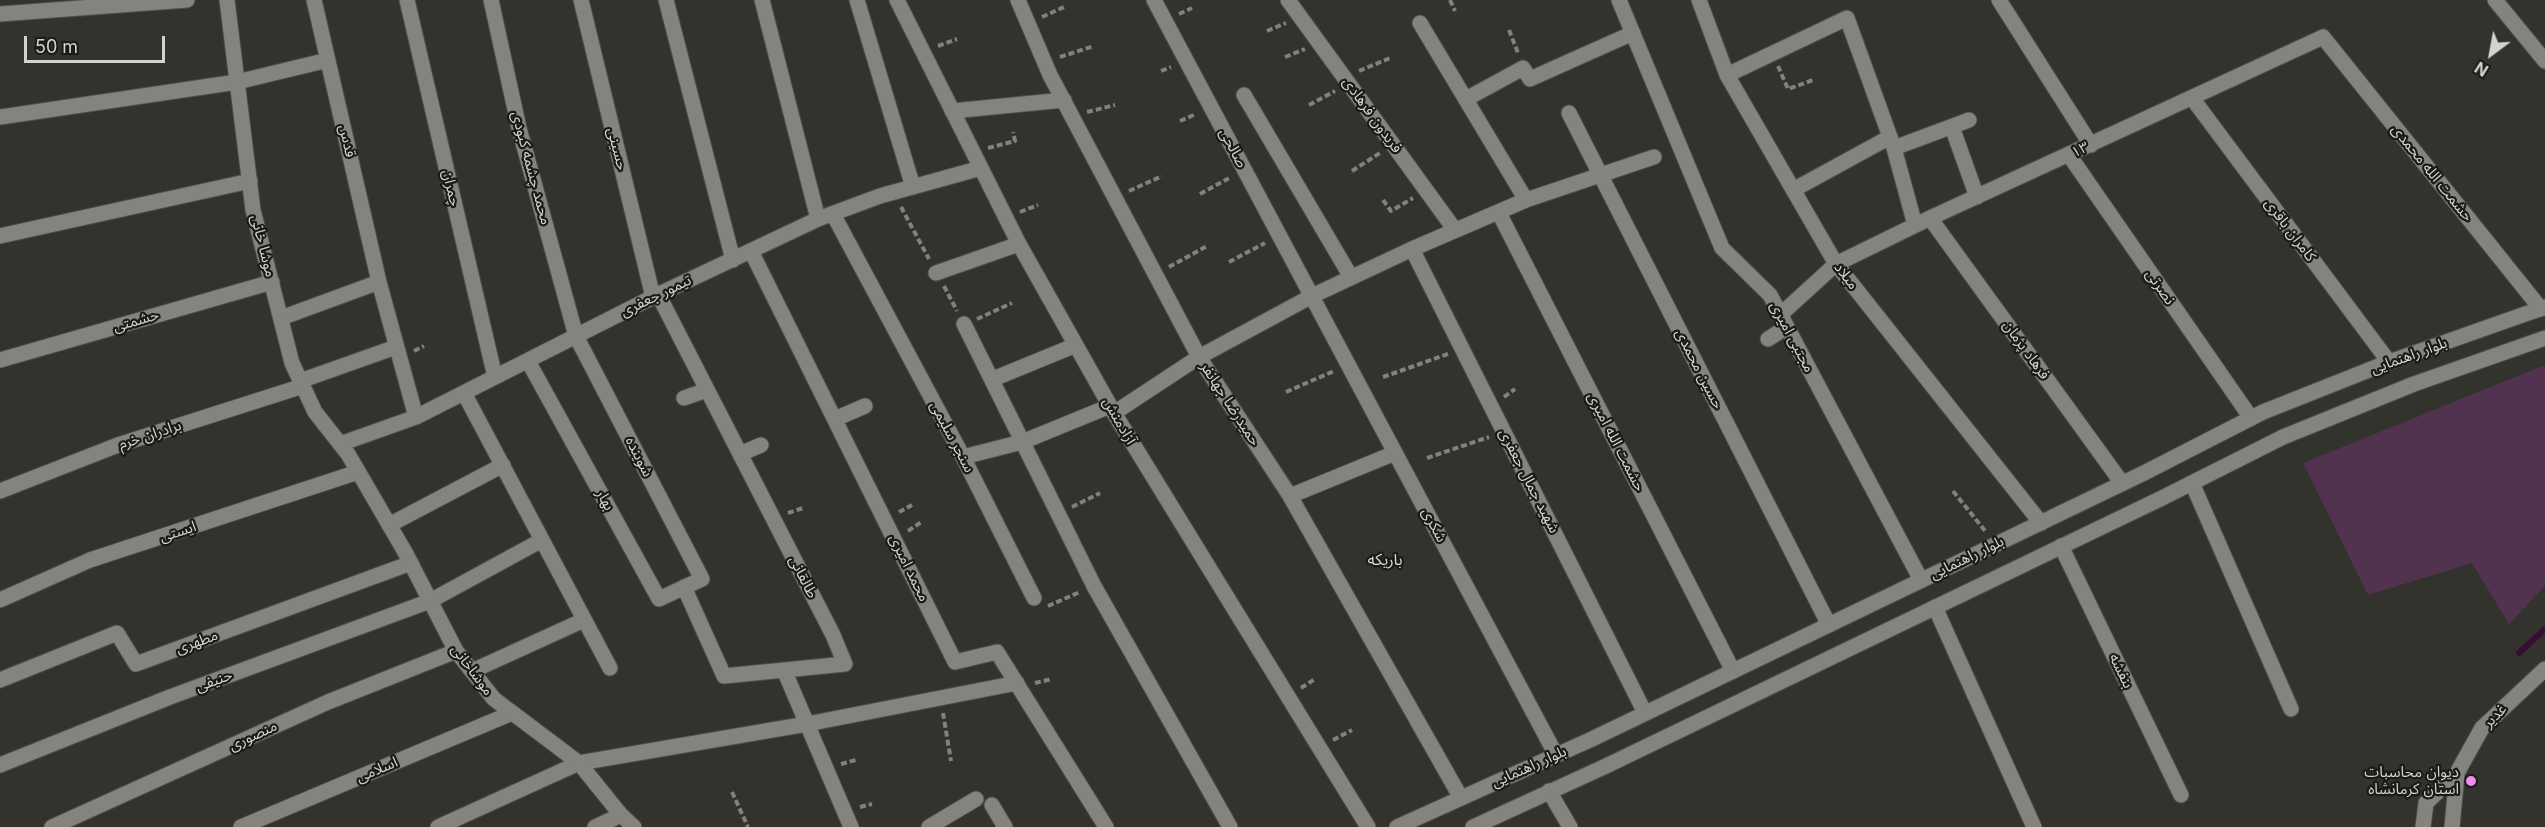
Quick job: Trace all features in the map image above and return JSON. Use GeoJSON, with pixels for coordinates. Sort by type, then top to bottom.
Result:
{"type":"FeatureCollection","features":[{"type":"Feature","properties":{"kind":"street"},"geometry":{"type":"LineString","coordinates":[[0,14],[187,0]]}},
{"type":"Feature","properties":{"kind":"street","name":"موشا خانی"},"geometry":{"type":"LineString","coordinates":[[227,0],[253,210],[292,363],[315,412],[358,472]]}},
{"type":"Feature","properties":{"kind":"street","name":"قدس"},"geometry":{"type":"LineString","coordinates":[[314,0],[379,282],[416,417]]}},
{"type":"Feature","properties":{"kind":"street","name":"چمران"},"geometry":{"type":"LineString","coordinates":[[406,0],[495,377]]}},
{"type":"Feature","properties":{"kind":"street","name":"محمد چشمه کبودی"},"geometry":{"type":"LineString","coordinates":[[491,0],[519,128],[576,336]]}},
{"type":"Feature","properties":{"kind":"street","name":"حسینی"},"geometry":{"type":"LineString","coordinates":[[581,0],[656,297]]}},
{"type":"Feature","properties":{"kind":"street"},"geometry":{"type":"LineString","coordinates":[[666,0],[733,260]]}},
{"type":"Feature","properties":{"kind":"street","name":"سنجر سلیمی"},"geometry":{"type":"LineString","coordinates":[[762,0],[825,217],[963,457],[1034,598]]}},
{"type":"Feature","properties":{"kind":"street"},"geometry":{"type":"LineString","coordinates":[[857,0],[913,187]]}},
{"type":"Feature","properties":{"kind":"street","name":"آزادمنش"},"geometry":{"type":"LineString","coordinates":[[897,0],[1019,244],[1112,409],[1368,827]]}},
{"type":"Feature","properties":{"kind":"street","name":"حمیدرضا جهانفر"},"geometry":{"type":"LineString","coordinates":[[1018,0],[1045,63],[1199,357],[1290,496],[1461,798]]}},
{"type":"Feature","properties":{"kind":"street","name":"صالحی"},"geometry":{"type":"LineString","coordinates":[[1154,0],[1312,296]]}},
{"type":"Feature","properties":{"kind":"street","name":"فریدون فرهادی"},"geometry":{"type":"LineString","coordinates":[[1288,0],[1455,230]]}},
{"type":"Feature","properties":{"kind":"street","name":"مجتبی امیری"},"geometry":{"type":"LineString","coordinates":[[1619,0],[1722,248],[1770,295],[1921,580]]}},
{"type":"Feature","properties":{"kind":"street","name":"میلاد"},"geometry":{"type":"LineString","coordinates":[[1699,0],[1726,75],[1836,264],[2041,523]]}},
{"type":"Feature","properties":{"kind":"street"},"geometry":{"type":"LineString","coordinates":[[1999,0],[2091,145]]}},
{"type":"Feature","properties":{"kind":"street"},"geometry":{"type":"LineString","coordinates":[[2495,0],[2545,61]]}},
{"type":"Feature","properties":{"kind":"street"},"geometry":{"type":"LineString","coordinates":[[1726,75],[1847,18],[1892,143],[1915,225]]}},
{"type":"Feature","properties":{"kind":"street"},"geometry":{"type":"LineString","coordinates":[[1420,23],[1526,200]]}},
{"type":"Feature","properties":{"kind":"street"},"geometry":{"type":"LineString","coordinates":[[1466,99],[1523,68],[1530,79],[1633,33]]}},
{"type":"Feature","properties":{"kind":"street","name":"۱۳"},"geometry":{"type":"LineString","coordinates":[[1768,339],[1836,264],[1930,218],[2323,37]]}},
{"type":"Feature","properties":{"kind":"street","name":"حشمت الله محمدی"},"geometry":{"type":"LineString","coordinates":[[2323,37],[2543,308]]}},
{"type":"Feature","properties":{"kind":"street"},"geometry":{"type":"LineString","coordinates":[[0,117],[237,82],[328,60]]}},
{"type":"Feature","properties":{"kind":"street"},"geometry":{"type":"LineString","coordinates":[[1244,95],[1351,277]]}},
{"type":"Feature","properties":{"kind":"street","name":"کامران باقری"},"geometry":{"type":"LineString","coordinates":[[2192,98],[2389,362]]}},
{"type":"Feature","properties":{"kind":"street"},"geometry":{"type":"LineString","coordinates":[[952,111],[1064,100]]}},
{"type":"Feature","properties":{"kind":"street","name":"حسین محمدی"},"geometry":{"type":"LineString","coordinates":[[1569,113],[1829,625]]}},
{"type":"Feature","properties":{"kind":"street"},"geometry":{"type":"LineString","coordinates":[[1793,190],[1892,143],[1970,120]]}},
{"type":"Feature","properties":{"kind":"street"},"geometry":{"type":"LineString","coordinates":[[1952,127],[1977,197]]}},
{"type":"Feature","properties":{"kind":"street","name":"نصرتی"},"geometry":{"type":"LineString","coordinates":[[2069,155],[2251,418]]}},
{"type":"Feature","properties":{"kind":"street"},"geometry":{"type":"LineString","coordinates":[[963,457],[1022,442],[1112,409],[1199,357],[1351,277],[1526,200],[1654,157]]}},
{"type":"Feature","properties":{"kind":"street","name":"تیمور جعفری"},"geometry":{"type":"LineString","coordinates":[[340,444],[416,417],[576,336],[825,217],[880,196],[981,168]]}},
{"type":"Feature","properties":{"kind":"street"},"geometry":{"type":"LineString","coordinates":[[0,236],[250,181]]}},
{"type":"Feature","properties":{"kind":"street","name":"حشمت الله امیری"},"geometry":{"type":"LineString","coordinates":[[1499,213],[1733,671]]}},
{"type":"Feature","properties":{"kind":"street","name":"فرهاد پژمان"},"geometry":{"type":"LineString","coordinates":[[1930,218],[2122,483]]}},
{"type":"Feature","properties":{"kind":"street"},"geometry":{"type":"LineString","coordinates":[[936,273],[1019,244]]}},
{"type":"Feature","properties":{"kind":"street","name":"شهید جمال جعفری"},"geometry":{"type":"LineString","coordinates":[[1412,249],[1645,713]]}},
{"type":"Feature","properties":{"kind":"street","name":"محمد امیری"},"geometry":{"type":"LineString","coordinates":[[751,251],[955,662],[997,651],[1106,827]]}},
{"type":"Feature","properties":{"kind":"street","name":"حشمتی"},"geometry":{"type":"LineString","coordinates":[[0,360],[272,282]]}},
{"type":"Feature","properties":{"kind":"street"},"geometry":{"type":"LineString","coordinates":[[281,318],[379,282]]}},
{"type":"Feature","properties":{"kind":"street","name":"شکری"},"geometry":{"type":"LineString","coordinates":[[1312,296],[1556,755]]}},
{"type":"Feature","properties":{"kind":"street","name":"طالقانی"},"geometry":{"type":"LineString","coordinates":[[656,297],[707,390],[833,634],[845,664],[724,676],[684,587]]}},
{"type":"Feature","properties":{"kind":"street","name":"بلوار راهنمایی"},"geometry":{"type":"LineString","coordinates":[[1397,827],[1733,671],[2041,523],[2251,418],[2389,362],[2543,308]]}},
{"type":"Feature","properties":{"kind":"street"},"geometry":{"type":"LineString","coordinates":[[964,324],[993,378],[1022,442],[1094,586],[1230,827]]}},
{"type":"Feature","properties":{"kind":"street","name":"شوینده"},"geometry":{"type":"LineString","coordinates":[[576,336],[702,579]]}},
{"type":"Feature","properties":{"kind":"street","name":"بلوار راهنمایی"},"geometry":{"type":"LineString","coordinates":[[1473,827],[2192,483],[2283,436],[2414,384],[2545,338]]}},
{"type":"Feature","properties":{"kind":"street"},"geometry":{"type":"LineString","coordinates":[[993,378],[1076,345]]}},
{"type":"Feature","properties":{"kind":"street"},"geometry":{"type":"LineString","coordinates":[[302,384],[396,347]]}},
{"type":"Feature","properties":{"kind":"street","name":"بهار"},"geometry":{"type":"LineString","coordinates":[[528,361],[659,599],[702,579]]}},
{"type":"Feature","properties":{"kind":"street","name":"برادران خرم"},"geometry":{"type":"LineString","coordinates":[[0,491],[118,445],[302,384]]}},
{"type":"Feature","properties":{"kind":"street"},"geometry":{"type":"LineString","coordinates":[[684,398],[707,390]]}},
{"type":"Feature","properties":{"kind":"street"},"geometry":{"type":"LineString","coordinates":[[464,393],[610,668]]}},
{"type":"Feature","properties":{"kind":"street"},"geometry":{"type":"LineString","coordinates":[[835,419],[865,405]]}},
{"type":"Feature","properties":{"kind":"street"},"geometry":{"type":"LineString","coordinates":[[740,454],[761,444]]}},
{"type":"Feature","properties":{"kind":"street"},"geometry":{"type":"LineString","coordinates":[[1290,496],[1395,453]]}},
{"type":"Feature","properties":{"kind":"street"},"geometry":{"type":"LineString","coordinates":[[389,525],[502,465]]}},
{"type":"Feature","properties":{"kind":"street","name":"موشاخانی"},"geometry":{"type":"LineString","coordinates":[[358,472],[411,563],[456,651],[494,699],[579,763],[621,815],[634,827]]}},
{"type":"Feature","properties":{"kind":"street","name":"ایستی"},"geometry":{"type":"LineString","coordinates":[[0,600],[90,560],[358,472]]}},
{"type":"Feature","properties":{"kind":"street"},"geometry":{"type":"LineString","coordinates":[[2192,483],[2291,709]]}},
{"type":"Feature","properties":{"kind":"street","name":"حنیفی"},"geometry":{"type":"LineString","coordinates":[[0,765],[170,697],[430,601],[542,540]]}},
{"type":"Feature","properties":{"kind":"street","name":"بنفشه"},"geometry":{"type":"LineString","coordinates":[[2061,546],[2181,795]]}},
{"type":"Feature","properties":{"kind":"street","name":"مطهری"},"geometry":{"type":"LineString","coordinates":[[0,680],[117,633],[136,664],[411,563]]}},
{"type":"Feature","properties":{"kind":"street"},"geometry":{"type":"LineString","coordinates":[[1935,607],[2034,827]]}},
{"type":"Feature","properties":{"kind":"street"},"geometry":{"type":"LineString","coordinates":[[472,671],[584,620]]}},
{"type":"Feature","properties":{"kind":"street","name":"منصوری"},"geometry":{"type":"LineString","coordinates":[[52,827],[328,702],[456,651]]}},
{"type":"Feature","properties":{"kind":"street","name":"غدیر"},"geometry":{"type":"LineString","coordinates":[[2457,773],[2482,728],[2545,669]]}},
{"type":"Feature","properties":{"kind":"street"},"geometry":{"type":"LineString","coordinates":[[784,670],[851,827]]}},
{"type":"Feature","properties":{"kind":"street"},"geometry":{"type":"LineString","coordinates":[[438,827],[579,763],[807,724],[1017,683]]}},
{"type":"Feature","properties":{"kind":"street","name":"اسلامی"},"geometry":{"type":"LineString","coordinates":[[241,827],[512,713]]}},
{"type":"Feature","properties":{"kind":"street"},"geometry":{"type":"LineString","coordinates":[[2423,827],[2426,803],[2457,773]]}},
{"type":"Feature","properties":{"kind":"street"},"geometry":{"type":"LineString","coordinates":[[2452,827],[2457,773]]}},
{"type":"Feature","properties":{"kind":"street"},"geometry":{"type":"LineString","coordinates":[[1549,791],[1570,827]]}},
{"type":"Feature","properties":{"kind":"street"},"geometry":{"type":"LineString","coordinates":[[929,827],[976,799]]}},
{"type":"Feature","properties":{"kind":"street"},"geometry":{"type":"LineString","coordinates":[[992,805],[1005,827]]}},
{"type":"Feature","properties":{"kind":"street"},"geometry":{"type":"LineString","coordinates":[[595,827],[621,815]]}},
{"type":"Feature","properties":{"kind":"path"},"geometry":{"type":"LineString","coordinates":[[1450,0],[1455,11]]}},
{"type":"Feature","properties":{"kind":"path"},"geometry":{"type":"LineString","coordinates":[[1028,24],[1064,7]]}},
{"type":"Feature","properties":{"kind":"path"},"geometry":{"type":"LineString","coordinates":[[1509,30],[1523,68]]}},
{"type":"Feature","properties":{"kind":"path"},"geometry":{"type":"LineString","coordinates":[[1045,63],[1094,45]]}},
{"type":"Feature","properties":{"kind":"path"},"geometry":{"type":"LineString","coordinates":[[1772,52],[1788,89],[1813,80]]}},
{"type":"Feature","properties":{"kind":"path"},"geometry":{"type":"LineString","coordinates":[[1309,105],[1347,80],[1390,58]]}},
{"type":"Feature","properties":{"kind":"path"},"geometry":{"type":"LineString","coordinates":[[1072,116],[1115,105]]}},
{"type":"Feature","properties":{"kind":"path"},"geometry":{"type":"LineString","coordinates":[[973,152],[1015,141],[1013,132]]}},
{"type":"Feature","properties":{"kind":"path"},"geometry":{"type":"LineString","coordinates":[[1352,171],[1394,145]]}},
{"type":"Feature","properties":{"kind":"path"},"geometry":{"type":"LineString","coordinates":[[1200,194],[1244,170]]}},
{"type":"Feature","properties":{"kind":"path"},"geometry":{"type":"LineString","coordinates":[[1115,198],[1162,176]]}},
{"type":"Feature","properties":{"kind":"path"},"geometry":{"type":"LineString","coordinates":[[1383,200],[1391,211],[1427,190]]}},
{"type":"Feature","properties":{"kind":"path"},"geometry":{"type":"LineString","coordinates":[[1229,262],[1279,236]]}},
{"type":"Feature","properties":{"kind":"path"},"geometry":{"type":"LineString","coordinates":[[1155,274],[1207,246]]}},
{"type":"Feature","properties":{"kind":"path"},"geometry":{"type":"LineString","coordinates":[[964,324],[1012,303]]}},
{"type":"Feature","properties":{"kind":"path"},"geometry":{"type":"LineString","coordinates":[[1383,377],[1462,348]]}},
{"type":"Feature","properties":{"kind":"path"},"geometry":{"type":"LineString","coordinates":[[1286,392],[1348,365]]}},
{"type":"Feature","properties":{"kind":"path"},"geometry":{"type":"LineString","coordinates":[[1427,458],[1504,432]]}},
{"type":"Feature","properties":{"kind":"path"},"geometry":{"type":"LineString","coordinates":[[1953,491],[1996,544]]}},
{"type":"Feature","properties":{"kind":"path"},"geometry":{"type":"LineString","coordinates":[[1058,514],[1100,493]]}},
{"type":"Feature","properties":{"kind":"path"},"geometry":{"type":"LineString","coordinates":[[1034,598],[1040,609],[1094,586]]}},
{"type":"Feature","properties":{"kind":"path"},"geometry":{"type":"LineString","coordinates":[[941,698],[951,760]]}},
{"type":"Feature","properties":{"kind":"path"},"geometry":{"type":"LineString","coordinates":[[732,792],[748,827]]}},
{"type":"Feature","properties":{"kind":"shaded area"},"geometry":{"type":"Polygon","coordinates":[[[2545,365],[2545,586],[2509,624],[2472,563],[2368,595],[2303,463],[2545,365]]]}},
{"type":"Feature","properties":{"kind":"waterway"},"geometry":{"type":"LineString","coordinates":[[2519,653],[2545,629]]}},
{"type":"Feature","properties":{"kind":"place","name":"دیوان محاسبات استان کرمانشاه"},"geometry":{"type":"Point","coordinates":[2471,781]}},
{"type":"Feature","properties":{"kind":"district","name":"باریکه"},"geometry":{"type":"Point","coordinates":[1385,560]}}]}
